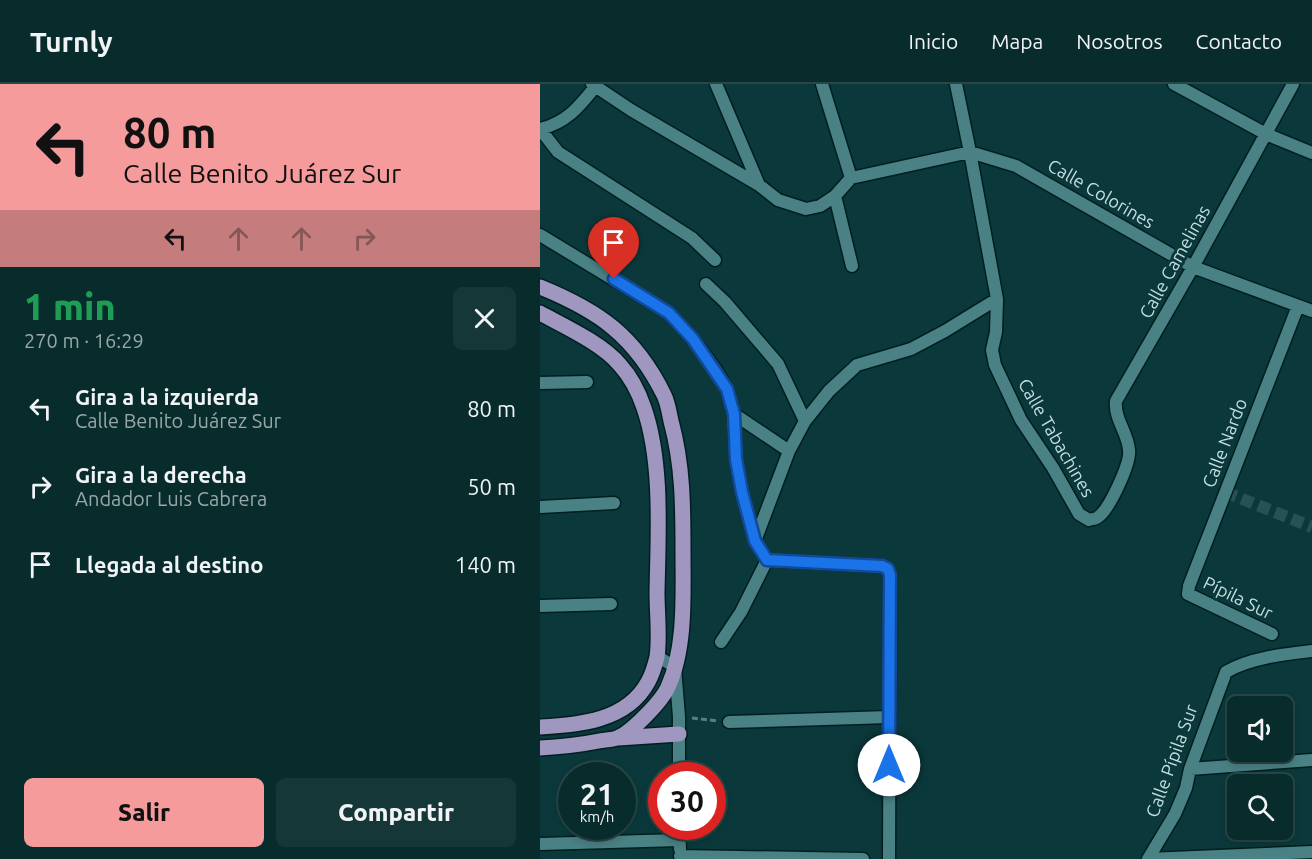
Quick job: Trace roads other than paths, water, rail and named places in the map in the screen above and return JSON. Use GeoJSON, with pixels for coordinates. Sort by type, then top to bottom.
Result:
{"type":"FeatureCollection","features":[{"type":"Feature","properties":{"kind":"main road"},"geometry":{"type":"LineString","coordinates":[[540,287],[592,311],[616,328],[646,364],[665,397],[678,444],[682,481],[683,621],[675,667],[660,701],[618,738]]}},
{"type":"Feature","properties":{"kind":"main road"},"geometry":{"type":"LineString","coordinates":[[540,313],[606,351],[620,364],[644,407],[652,442],[658,498],[657,656],[648,683],[636,697],[608,717],[573,725],[540,728]]}},
{"type":"Feature","properties":{"kind":"main road"},"geometry":{"type":"LineString","coordinates":[[540,748],[574,746],[618,738],[679,734]]}},
{"type":"Feature","properties":{"kind":"street"},"geometry":{"type":"LineString","coordinates":[[716,84],[759,185]]}},
{"type":"Feature","properties":{"kind":"street","name":"Calle Tabachines"},"geometry":{"type":"LineString","coordinates":[[956,84],[997,299],[996,332],[992,350],[995,365],[1021,420],[1053,468],[1079,514],[1089,520],[1099,516],[1113,496],[1129,461]]}},
{"type":"Feature","properties":{"kind":"street"},"geometry":{"type":"LineString","coordinates":[[1173,84],[1266,134],[1312,153]]}},
{"type":"Feature","properties":{"kind":"street","name":"Calle Camelinas"},"geometry":{"type":"LineString","coordinates":[[1129,461],[1130,449],[1117,414],[1116,401],[1193,267],[1293,84]]}},
{"type":"Feature","properties":{"kind":"street"},"geometry":{"type":"LineString","coordinates":[[715,260],[692,238],[558,152],[540,129],[565,119],[575,112],[593,85],[759,185],[778,200],[806,209],[820,206],[835,196],[851,178],[970,152]]}},
{"type":"Feature","properties":{"kind":"street"},"geometry":{"type":"LineString","coordinates":[[823,86],[851,178]]}},
{"type":"Feature","properties":{"kind":"street","name":"Calle Colorines"},"geometry":{"type":"LineString","coordinates":[[970,152],[1016,166],[1193,267],[1312,311]]}},
{"type":"Feature","properties":{"kind":"street"},"geometry":{"type":"LineString","coordinates":[[835,196],[852,266]]}},
{"type":"Feature","properties":{"kind":"street"},"geometry":{"type":"LineString","coordinates":[[540,235],[669,313],[693,339],[716,370],[727,389],[734,414],[736,459],[755,541],[767,560]]}},
{"type":"Feature","properties":{"kind":"street"},"geometry":{"type":"LineString","coordinates":[[706,284],[752,331],[778,364],[805,421]]}},
{"type":"Feature","properties":{"kind":"street"},"geometry":{"type":"LineString","coordinates":[[755,541],[789,451],[805,421],[829,391],[857,365],[911,349],[945,332],[997,299]]}},
{"type":"Feature","properties":{"kind":"street","name":"Calle Nardo"},"geometry":{"type":"LineString","coordinates":[[1188,594],[1216,513],[1298,306]]}},
{"type":"Feature","properties":{"kind":"street"},"geometry":{"type":"LineString","coordinates":[[540,383],[587,382]]}},
{"type":"Feature","properties":{"kind":"street"},"geometry":{"type":"LineString","coordinates":[[734,414],[789,451]]}},
{"type":"Feature","properties":{"kind":"street"},"geometry":{"type":"LineString","coordinates":[[540,507],[614,503]]}},
{"type":"Feature","properties":{"kind":"street"},"geometry":{"type":"LineString","coordinates":[[721,642],[741,612],[767,560]]}},
{"type":"Feature","properties":{"kind":"street"},"geometry":{"type":"LineString","coordinates":[[767,560],[882,566],[888,569],[890,575],[889,859]]}},
{"type":"Feature","properties":{"kind":"street","name":"Pípila Sur"},"geometry":{"type":"LineString","coordinates":[[1188,594],[1272,634]]}},
{"type":"Feature","properties":{"kind":"street"},"geometry":{"type":"LineString","coordinates":[[540,606],[611,604]]}},
{"type":"Feature","properties":{"kind":"street","name":"Calle Pípila Sur"},"geometry":{"type":"LineString","coordinates":[[1148,859],[1175,814],[1186,788],[1190,769],[1226,672],[1234,667],[1264,659],[1312,651]]}},
{"type":"Feature","properties":{"kind":"street"},"geometry":{"type":"LineString","coordinates":[[657,656],[675,667],[679,717],[679,762]]}},
{"type":"Feature","properties":{"kind":"street"},"geometry":{"type":"LineString","coordinates":[[729,722],[889,717]]}},
{"type":"Feature","properties":{"kind":"street"},"geometry":{"type":"LineString","coordinates":[[1190,769],[1312,760]]}},
{"type":"Feature","properties":{"kind":"street"},"geometry":{"type":"LineString","coordinates":[[540,844],[679,840],[680,857],[863,859]]}},
{"type":"Feature","properties":{"kind":"street"},"geometry":{"type":"LineString","coordinates":[[1148,859],[1312,852]]}},
{"type":"Feature","properties":{"kind":"tunnel"},"geometry":{"type":"LineString","coordinates":[[1225,492],[1312,527]]}}]}
